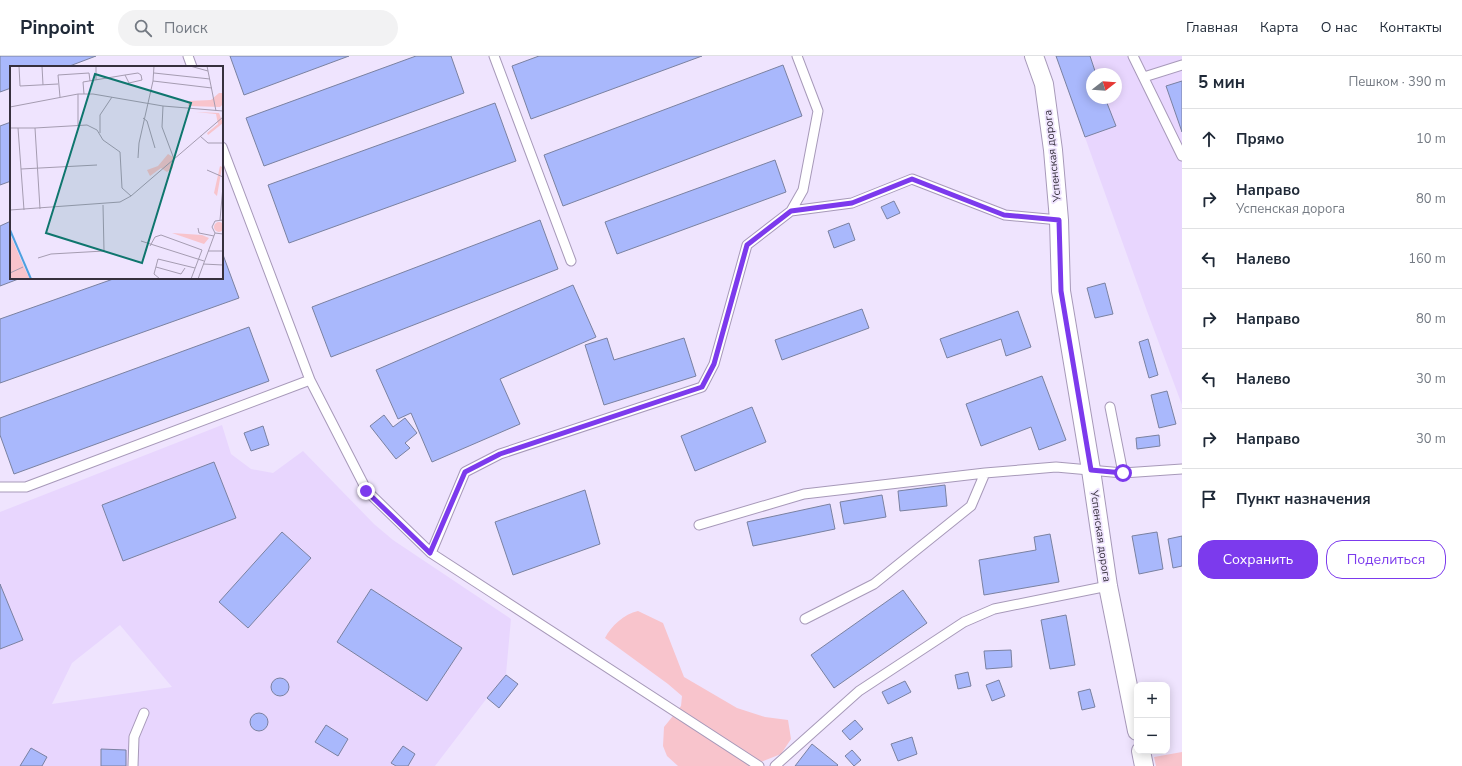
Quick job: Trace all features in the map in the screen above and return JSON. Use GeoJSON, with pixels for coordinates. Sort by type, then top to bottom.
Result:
{"type":"FeatureCollection","features":[{"type":"Feature","properties":{"kind":"street","name":"Успенская дорога"},"geometry":{"type":"LineString","coordinates":[[1034,56],[1044,84],[1053,150],[1059,220],[1061,291],[1091,470],[1108,586],[1134,718]]}},
{"type":"Feature","properties":{"kind":"street"},"geometry":{"type":"LineString","coordinates":[[1142,754],[1144,766]]}},
{"type":"Feature","properties":{"kind":"lane"},"geometry":{"type":"LineString","coordinates":[[188,56],[192,66]]}},
{"type":"Feature","properties":{"kind":"lane"},"geometry":{"type":"LineString","coordinates":[[494,56],[571,261]]}},
{"type":"Feature","properties":{"kind":"lane"},"geometry":{"type":"LineString","coordinates":[[430,553],[465,472],[500,454],[702,387],[714,364],[747,245],[791,211],[803,190],[818,111],[797,56]]}},
{"type":"Feature","properties":{"kind":"lane"},"geometry":{"type":"LineString","coordinates":[[1133,56],[1182,156]]}},
{"type":"Feature","properties":{"kind":"lane"},"geometry":{"type":"LineString","coordinates":[[1144,78],[1182,65]]}},
{"type":"Feature","properties":{"kind":"lane"},"geometry":{"type":"LineString","coordinates":[[223,150],[310,380],[366,491],[430,553],[759,766]]}},
{"type":"Feature","properties":{"kind":"lane"},"geometry":{"type":"LineString","coordinates":[[791,211],[852,203],[912,179],[1004,215],[1059,220]]}},
{"type":"Feature","properties":{"kind":"lane"},"geometry":{"type":"LineString","coordinates":[[0,487],[26,487],[310,380]]}},
{"type":"Feature","properties":{"kind":"lane"},"geometry":{"type":"LineString","coordinates":[[1110,407],[1123,473]]}},
{"type":"Feature","properties":{"kind":"lane"},"geometry":{"type":"LineString","coordinates":[[699,525],[804,494],[985,473],[1056,467],[1123,473],[1182,469]]}},
{"type":"Feature","properties":{"kind":"lane"},"geometry":{"type":"LineString","coordinates":[[805,619],[874,584],[971,506],[985,473]]}},
{"type":"Feature","properties":{"kind":"lane"},"geometry":{"type":"LineString","coordinates":[[775,766],[859,691],[964,622],[994,609],[1108,586]]}},
{"type":"Feature","properties":{"kind":"lane"},"geometry":{"type":"LineString","coordinates":[[133,766],[134,737],[144,713]]}},
{"type":"Feature","properties":{"kind":"shaded area"},"geometry":{"type":"Polygon","coordinates":[[[1056,56],[1182,56],[1182,405],[1147,311],[1056,56]]]}},
{"type":"Feature","properties":{"kind":"shaded area"},"geometry":{"type":"Polygon","coordinates":[[[222,425],[231,454],[251,469],[273,473],[303,451],[374,524],[393,540],[511,619],[506,674],[518,684],[499,708],[487,698],[435,766],[0,766],[0,512],[222,425]],[[120,625],[72,663],[52,704],[172,687],[120,625]]]}},
{"type":"Feature","properties":{"kind":"shaded area"},"geometry":{"type":"Polygon","coordinates":[[[638,611],[663,623],[684,677],[737,708],[765,717],[788,720],[791,739],[781,754],[751,766],[678,766],[667,756],[663,746],[664,727],[681,706],[682,696],[605,638],[618,621],[638,611]]]}},
{"type":"Feature","properties":{"kind":"shaded area"},"geometry":{"type":"Polygon","coordinates":[[[1182,752],[1182,766],[1156,766],[1154,757],[1182,752]]]}},
{"type":"Feature","properties":{"kind":"building"},"geometry":{"type":"Polygon","coordinates":[[[0,56],[96,56],[70,66],[10,66],[10,88],[0,92],[0,56]]]}},
{"type":"Feature","properties":{"kind":"building"},"geometry":{"type":"Polygon","coordinates":[[[230,56],[349,56],[244,95],[230,56]]]}},
{"type":"Feature","properties":{"kind":"building"},"geometry":{"type":"Polygon","coordinates":[[[416,56],[451,56],[464,93],[264,166],[246,118],[416,56]]]}},
{"type":"Feature","properties":{"kind":"building"},"geometry":{"type":"Polygon","coordinates":[[[539,56],[702,56],[531,119],[512,66],[539,56]]]}},
{"type":"Feature","properties":{"kind":"building"},"geometry":{"type":"Polygon","coordinates":[[[1056,56],[1090,56],[1094,68],[1086,68],[1086,104],[1107,104],[1116,126],[1085,137],[1056,56]]]}},
{"type":"Feature","properties":{"kind":"building"},"geometry":{"type":"Polygon","coordinates":[[[783,65],[802,116],[563,206],[544,155],[783,65]]]}},
{"type":"Feature","properties":{"kind":"building"},"geometry":{"type":"Polygon","coordinates":[[[1182,81],[1182,132],[1166,86],[1182,81]]]}},
{"type":"Feature","properties":{"kind":"building"},"geometry":{"type":"Polygon","coordinates":[[[495,103],[516,161],[289,243],[268,185],[495,103]]]}},
{"type":"Feature","properties":{"kind":"building"},"geometry":{"type":"Polygon","coordinates":[[[10,122],[10,181],[0,185],[0,126],[10,122]]]}},
{"type":"Feature","properties":{"kind":"building"},"geometry":{"type":"Polygon","coordinates":[[[775,160],[786,192],[617,254],[605,222],[775,160]]]}},
{"type":"Feature","properties":{"kind":"building"},"geometry":{"type":"Polygon","coordinates":[[[894,201],[900,213],[887,219],[881,207],[894,201]]]}},
{"type":"Feature","properties":{"kind":"building"},"geometry":{"type":"Polygon","coordinates":[[[540,220],[558,269],[331,357],[312,307],[540,220]]]}},
{"type":"Feature","properties":{"kind":"building"},"geometry":{"type":"Polygon","coordinates":[[[10,221],[10,279],[18,279],[0,286],[0,226],[10,221]]]}},
{"type":"Feature","properties":{"kind":"building"},"geometry":{"type":"Polygon","coordinates":[[[849,223],[855,240],[834,248],[828,231],[849,223]]]}},
{"type":"Feature","properties":{"kind":"building"},"geometry":{"type":"Polygon","coordinates":[[[223,255],[239,298],[0,383],[0,319],[113,279],[223,279],[223,255]]]}},
{"type":"Feature","properties":{"kind":"building"},"geometry":{"type":"Polygon","coordinates":[[[1105,283],[1113,314],[1095,318],[1087,288],[1105,283]]]}},
{"type":"Feature","properties":{"kind":"building"},"geometry":{"type":"Polygon","coordinates":[[[573,285],[596,337],[500,379],[520,424],[432,462],[411,413],[398,419],[376,370],[573,285]]]}},
{"type":"Feature","properties":{"kind":"building"},"geometry":{"type":"Polygon","coordinates":[[[862,309],[869,328],[782,360],[775,340],[862,309]]]}},
{"type":"Feature","properties":{"kind":"building"},"geometry":{"type":"Polygon","coordinates":[[[1018,311],[1031,347],[1006,356],[1001,339],[947,358],[940,339],[1018,311]]]}},
{"type":"Feature","properties":{"kind":"building"},"geometry":{"type":"Polygon","coordinates":[[[249,327],[269,381],[14,474],[0,435],[0,418],[249,327]]]}},
{"type":"Feature","properties":{"kind":"building"},"geometry":{"type":"Polygon","coordinates":[[[607,338],[614,360],[684,338],[696,376],[604,405],[585,345],[607,338]]]}},
{"type":"Feature","properties":{"kind":"building"},"geometry":{"type":"Polygon","coordinates":[[[1148,339],[1158,375],[1149,378],[1139,342],[1148,339]]]}},
{"type":"Feature","properties":{"kind":"building"},"geometry":{"type":"Polygon","coordinates":[[[1042,376],[1066,440],[1039,450],[1031,427],[981,446],[966,404],[1042,376]]]}},
{"type":"Feature","properties":{"kind":"building"},"geometry":{"type":"Polygon","coordinates":[[[1167,391],[1176,424],[1159,428],[1151,395],[1167,391]]]}},
{"type":"Feature","properties":{"kind":"building"},"geometry":{"type":"Polygon","coordinates":[[[752,407],[766,442],[695,471],[681,436],[752,407]]]}},
{"type":"Feature","properties":{"kind":"building"},"geometry":{"type":"Polygon","coordinates":[[[384,415],[393,427],[405,418],[417,433],[405,443],[410,448],[396,459],[370,426],[384,415]]]}},
{"type":"Feature","properties":{"kind":"building"},"geometry":{"type":"Polygon","coordinates":[[[263,426],[269,445],[251,451],[244,433],[263,426]]]}},
{"type":"Feature","properties":{"kind":"building"},"geometry":{"type":"Polygon","coordinates":[[[1159,435],[1160,446],[1137,449],[1136,438],[1159,435]]]}},
{"type":"Feature","properties":{"kind":"building"},"geometry":{"type":"Polygon","coordinates":[[[214,462],[236,518],[123,561],[102,505],[214,462]]]}},
{"type":"Feature","properties":{"kind":"building"},"geometry":{"type":"Polygon","coordinates":[[[945,485],[947,506],[900,511],[898,491],[945,485]]]}},
{"type":"Feature","properties":{"kind":"building"},"geometry":{"type":"Polygon","coordinates":[[[585,490],[600,544],[513,575],[495,522],[585,490]]]}},
{"type":"Feature","properties":{"kind":"building"},"geometry":{"type":"Polygon","coordinates":[[[882,495],[886,517],[844,524],[840,502],[882,495]]]}},
{"type":"Feature","properties":{"kind":"building"},"geometry":{"type":"Polygon","coordinates":[[[830,504],[835,529],[753,546],[747,522],[830,504]]]}},
{"type":"Feature","properties":{"kind":"building"},"geometry":{"type":"Polygon","coordinates":[[[282,532],[311,558],[248,628],[219,602],[282,532]]]}},
{"type":"Feature","properties":{"kind":"building"},"geometry":{"type":"Polygon","coordinates":[[[1157,532],[1163,569],[1139,574],[1132,536],[1157,532]]]}},
{"type":"Feature","properties":{"kind":"building"},"geometry":{"type":"Polygon","coordinates":[[[1050,534],[1059,582],[984,595],[979,560],[1036,550],[1034,537],[1050,534]]]}},
{"type":"Feature","properties":{"kind":"building"},"geometry":{"type":"Polygon","coordinates":[[[1182,536],[1182,566],[1173,568],[1168,539],[1182,536]]]}},
{"type":"Feature","properties":{"kind":"building"},"geometry":{"type":"Polygon","coordinates":[[[0,584],[23,640],[0,649],[0,584]]]}},
{"type":"Feature","properties":{"kind":"building"},"geometry":{"type":"Polygon","coordinates":[[[371,589],[462,648],[427,701],[337,642],[371,589]]]}},
{"type":"Feature","properties":{"kind":"building"},"geometry":{"type":"Polygon","coordinates":[[[903,590],[927,623],[834,688],[811,655],[903,590]]]}},
{"type":"Feature","properties":{"kind":"building"},"geometry":{"type":"Polygon","coordinates":[[[1066,615],[1075,665],[1050,669],[1041,620],[1066,615]]]}},
{"type":"Feature","properties":{"kind":"building"},"geometry":{"type":"Polygon","coordinates":[[[1011,650],[1012,667],[986,669],[984,651],[1011,650]]]}},
{"type":"Feature","properties":{"kind":"building"},"geometry":{"type":"Polygon","coordinates":[[[968,672],[971,686],[958,689],[955,675],[968,672]]]}},
{"type":"Feature","properties":{"kind":"building"},"geometry":{"type":"Polygon","coordinates":[[[506,675],[518,684],[499,708],[487,698],[506,675]]]}},
{"type":"Feature","properties":{"kind":"building"},"geometry":{"type":"Polygon","coordinates":[[[276,678],[284,678],[289,683],[287,694],[284,696],[276,696],[271,691],[271,683],[276,678]]]}},
{"type":"Feature","properties":{"kind":"building"},"geometry":{"type":"Polygon","coordinates":[[[999,680],[1005,696],[992,701],[986,685],[999,680]]]}},
{"type":"Feature","properties":{"kind":"building"},"geometry":{"type":"Polygon","coordinates":[[[905,681],[911,692],[888,704],[882,692],[905,681]]]}},
{"type":"Feature","properties":{"kind":"building"},"geometry":{"type":"Polygon","coordinates":[[[1090,689],[1095,707],[1082,710],[1078,692],[1090,689]]]}},
{"type":"Feature","properties":{"kind":"building"},"geometry":{"type":"Polygon","coordinates":[[[255,713],[263,713],[268,718],[266,729],[263,731],[255,731],[250,726],[250,718],[255,713]]]}},
{"type":"Feature","properties":{"kind":"building"},"geometry":{"type":"Polygon","coordinates":[[[855,720],[863,729],[850,740],[842,731],[855,720]]]}},
{"type":"Feature","properties":{"kind":"building"},"geometry":{"type":"Polygon","coordinates":[[[326,725],[348,739],[338,756],[315,742],[326,725]]]}},
{"type":"Feature","properties":{"kind":"building"},"geometry":{"type":"Polygon","coordinates":[[[912,737],[917,754],[898,761],[891,744],[912,737]]]}},
{"type":"Feature","properties":{"kind":"building"},"geometry":{"type":"Polygon","coordinates":[[[812,744],[838,765],[795,766],[812,744]]]}},
{"type":"Feature","properties":{"kind":"building"},"geometry":{"type":"Polygon","coordinates":[[[403,746],[415,754],[408,766],[396,766],[391,763],[403,746]]]}},
{"type":"Feature","properties":{"kind":"building"},"geometry":{"type":"Polygon","coordinates":[[[31,748],[47,757],[42,766],[20,766],[31,748]]]}},
{"type":"Feature","properties":{"kind":"building"},"geometry":{"type":"Polygon","coordinates":[[[101,749],[126,750],[126,766],[101,766],[101,749]]]}},
{"type":"Feature","properties":{"kind":"building"},"geometry":{"type":"Polygon","coordinates":[[[852,750],[861,760],[854,766],[845,756],[852,750]]]}},
{"type":"Feature","properties":{"kind":"route"},"geometry":{"type":"LineString","coordinates":[[366,491],[430,553],[465,472],[500,454],[702,387],[714,364],[747,245],[791,211],[852,203],[912,179],[1004,215],[1059,220],[1061,291],[1091,470],[1123,473]]}}]}
